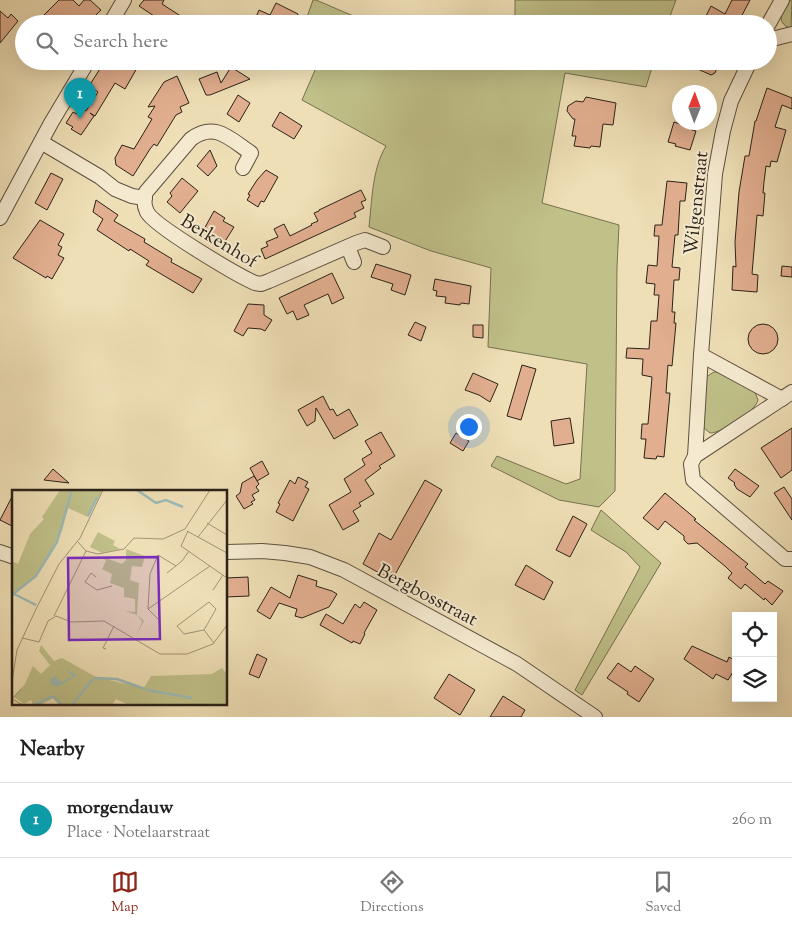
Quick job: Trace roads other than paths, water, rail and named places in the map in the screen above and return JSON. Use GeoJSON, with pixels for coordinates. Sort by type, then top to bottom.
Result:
{"type":"FeatureCollection","features":[{"type":"Feature","properties":{"kind":"street"},"geometry":{"type":"LineString","coordinates":[[115,15],[124,0]]}},
{"type":"Feature","properties":{"kind":"street"},"geometry":{"type":"LineString","coordinates":[[774,15],[782,0]]}},
{"type":"Feature","properties":{"kind":"street"},"geometry":{"type":"LineString","coordinates":[[777,38],[792,34]]}},
{"type":"Feature","properties":{"kind":"street"},"geometry":{"type":"LineString","coordinates":[[0,218],[83,70]]}},
{"type":"Feature","properties":{"kind":"street","name":"Wilgenstraat"},"geometry":{"type":"LineString","coordinates":[[746,70],[731,101],[718,152],[709,233],[700,355],[696,456],[690,464],[693,480],[785,558],[792,559]]}},
{"type":"Feature","properties":{"kind":"street"},"geometry":{"type":"LineString","coordinates":[[41,142],[100,177],[115,189],[132,196],[145,198],[146,192],[199,132],[209,130],[218,132],[251,153],[243,168]]}},
{"type":"Feature","properties":{"kind":"street","name":"Berkenhof"},"geometry":{"type":"LineString","coordinates":[[145,198],[148,212],[164,228],[255,283],[261,284],[269,281],[365,240],[384,247]]}},
{"type":"Feature","properties":{"kind":"street"},"geometry":{"type":"LineString","coordinates":[[348,247],[354,262]]}},
{"type":"Feature","properties":{"kind":"street"},"geometry":{"type":"LineString","coordinates":[[700,355],[787,396]]}},
{"type":"Feature","properties":{"kind":"street"},"geometry":{"type":"LineString","coordinates":[[696,456],[787,396]]}},
{"type":"Feature","properties":{"kind":"street"},"geometry":{"type":"LineString","coordinates":[[0,552],[12,556]]}},
{"type":"Feature","properties":{"kind":"street","name":"Bergbosstraat"},"geometry":{"type":"LineString","coordinates":[[228,552],[285,552],[310,557],[344,570],[518,664],[596,717]]}},
{"type":"Feature","properties":{"kind":"place","name":"morgendauw"},"geometry":{"type":"Point","coordinates":[80,119]}}]}
